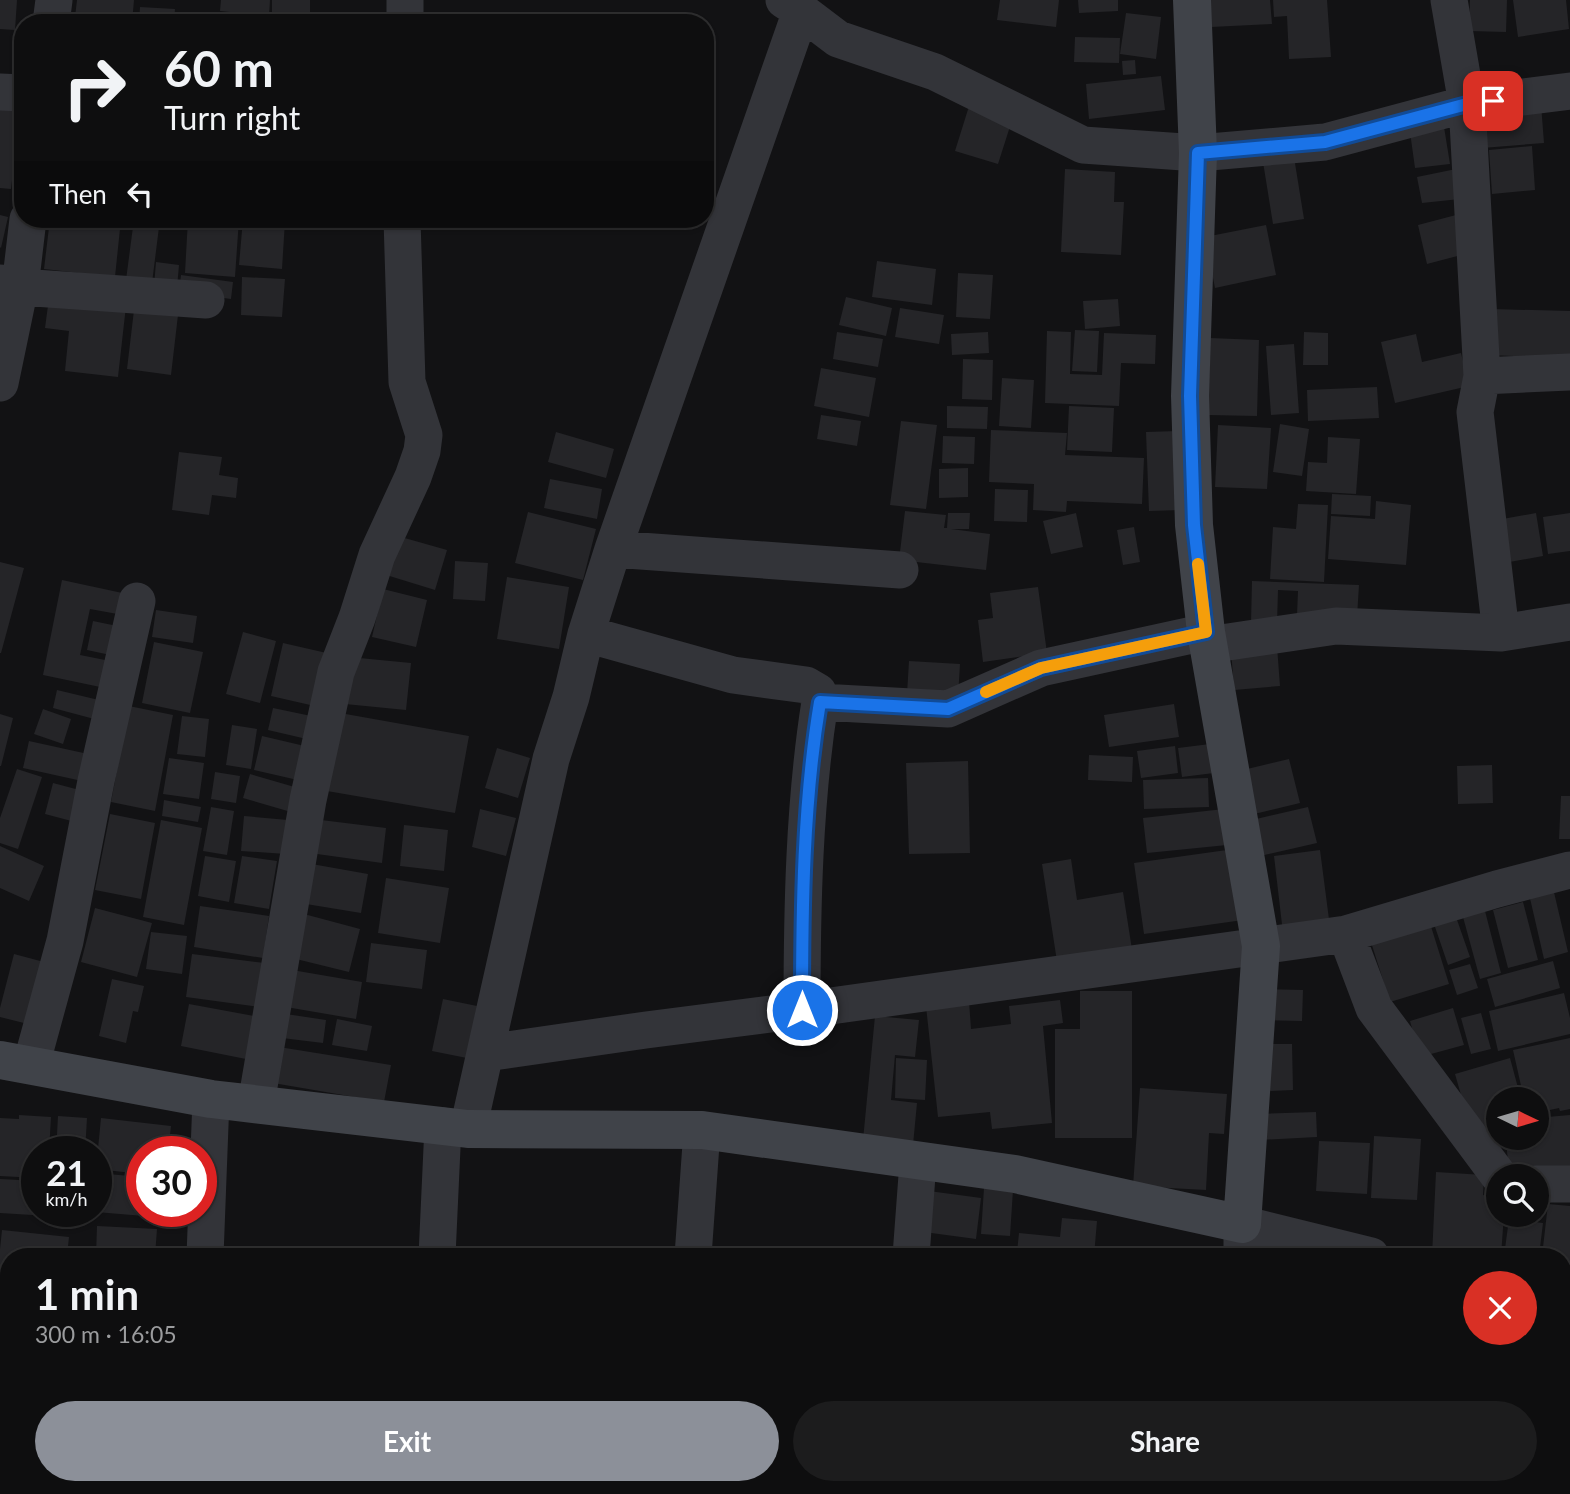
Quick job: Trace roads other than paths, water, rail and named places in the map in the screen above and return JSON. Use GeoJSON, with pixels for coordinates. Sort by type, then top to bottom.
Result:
{"type":"FeatureCollection","features":[{"type":"Feature","properties":{"kind":"street"},"geometry":{"type":"LineString","coordinates":[[1192,0],[1198,153],[1190,396],[1194,525],[1207,638],[1261,946],[1242,1240]]}},
{"type":"Feature","properties":{"kind":"street"},"geometry":{"type":"LineString","coordinates":[[1449,0],[1467,104],[1482,376],[1475,412],[1501,632]]}},
{"type":"Feature","properties":{"kind":"street"},"geometry":{"type":"LineString","coordinates":[[438,1248],[456,1128],[486,1053],[551,759],[571,697],[586,634],[792,6],[838,39],[935,72],[1083,145],[1198,153],[1325,142],[1467,104],[1570,91]]}},
{"type":"Feature","properties":{"kind":"street"},"geometry":{"type":"LineString","coordinates":[[0,383],[10,285],[26,228]]}},
{"type":"Feature","properties":{"kind":"street"},"geometry":{"type":"LineString","coordinates":[[256,1104],[308,800],[336,671],[357,618],[377,555],[422,451],[424,435],[407,382],[402,228]]}},
{"type":"Feature","properties":{"kind":"street"},"geometry":{"type":"LineString","coordinates":[[10,285],[206,300]]}},
{"type":"Feature","properties":{"kind":"street"},"geometry":{"type":"LineString","coordinates":[[1482,376],[1570,372]]}},
{"type":"Feature","properties":{"kind":"street"},"geometry":{"type":"LineString","coordinates":[[613,549],[900,570]]}},
{"type":"Feature","properties":{"kind":"street"},"geometry":{"type":"LineString","coordinates":[[136,601],[96,781],[65,941],[16,1063],[211,1099],[456,1128],[702,1130],[1014,1174],[1242,1240],[1306,1248]]}},
{"type":"Feature","properties":{"kind":"street"},"geometry":{"type":"LineString","coordinates":[[820,702],[948,709],[1041,668],[1207,638],[1336,626],[1501,632],[1570,622]]}},
{"type":"Feature","properties":{"kind":"street"},"geometry":{"type":"LineString","coordinates":[[586,634],[733,675],[806,685],[818,692],[820,702],[813,745],[802,910],[802,1010]]}},
{"type":"Feature","properties":{"kind":"street"},"geometry":{"type":"LineString","coordinates":[[486,1053],[1346,934],[1570,870]]}},
{"type":"Feature","properties":{"kind":"street"},"geometry":{"type":"LineString","coordinates":[[1346,934],[1374,1008],[1490,1164]]}},
{"type":"Feature","properties":{"kind":"street"},"geometry":{"type":"LineString","coordinates":[[205,1248],[211,1099]]}},
{"type":"Feature","properties":{"kind":"street"},"geometry":{"type":"LineString","coordinates":[[694,1248],[702,1130]]}},
{"type":"Feature","properties":{"kind":"street"},"geometry":{"type":"LineString","coordinates":[[912,1248],[918,1161]]}},
{"type":"Feature","properties":{"kind":"street"},"geometry":{"type":"LineString","coordinates":[[1549,1184],[1570,1184]]}}]}
